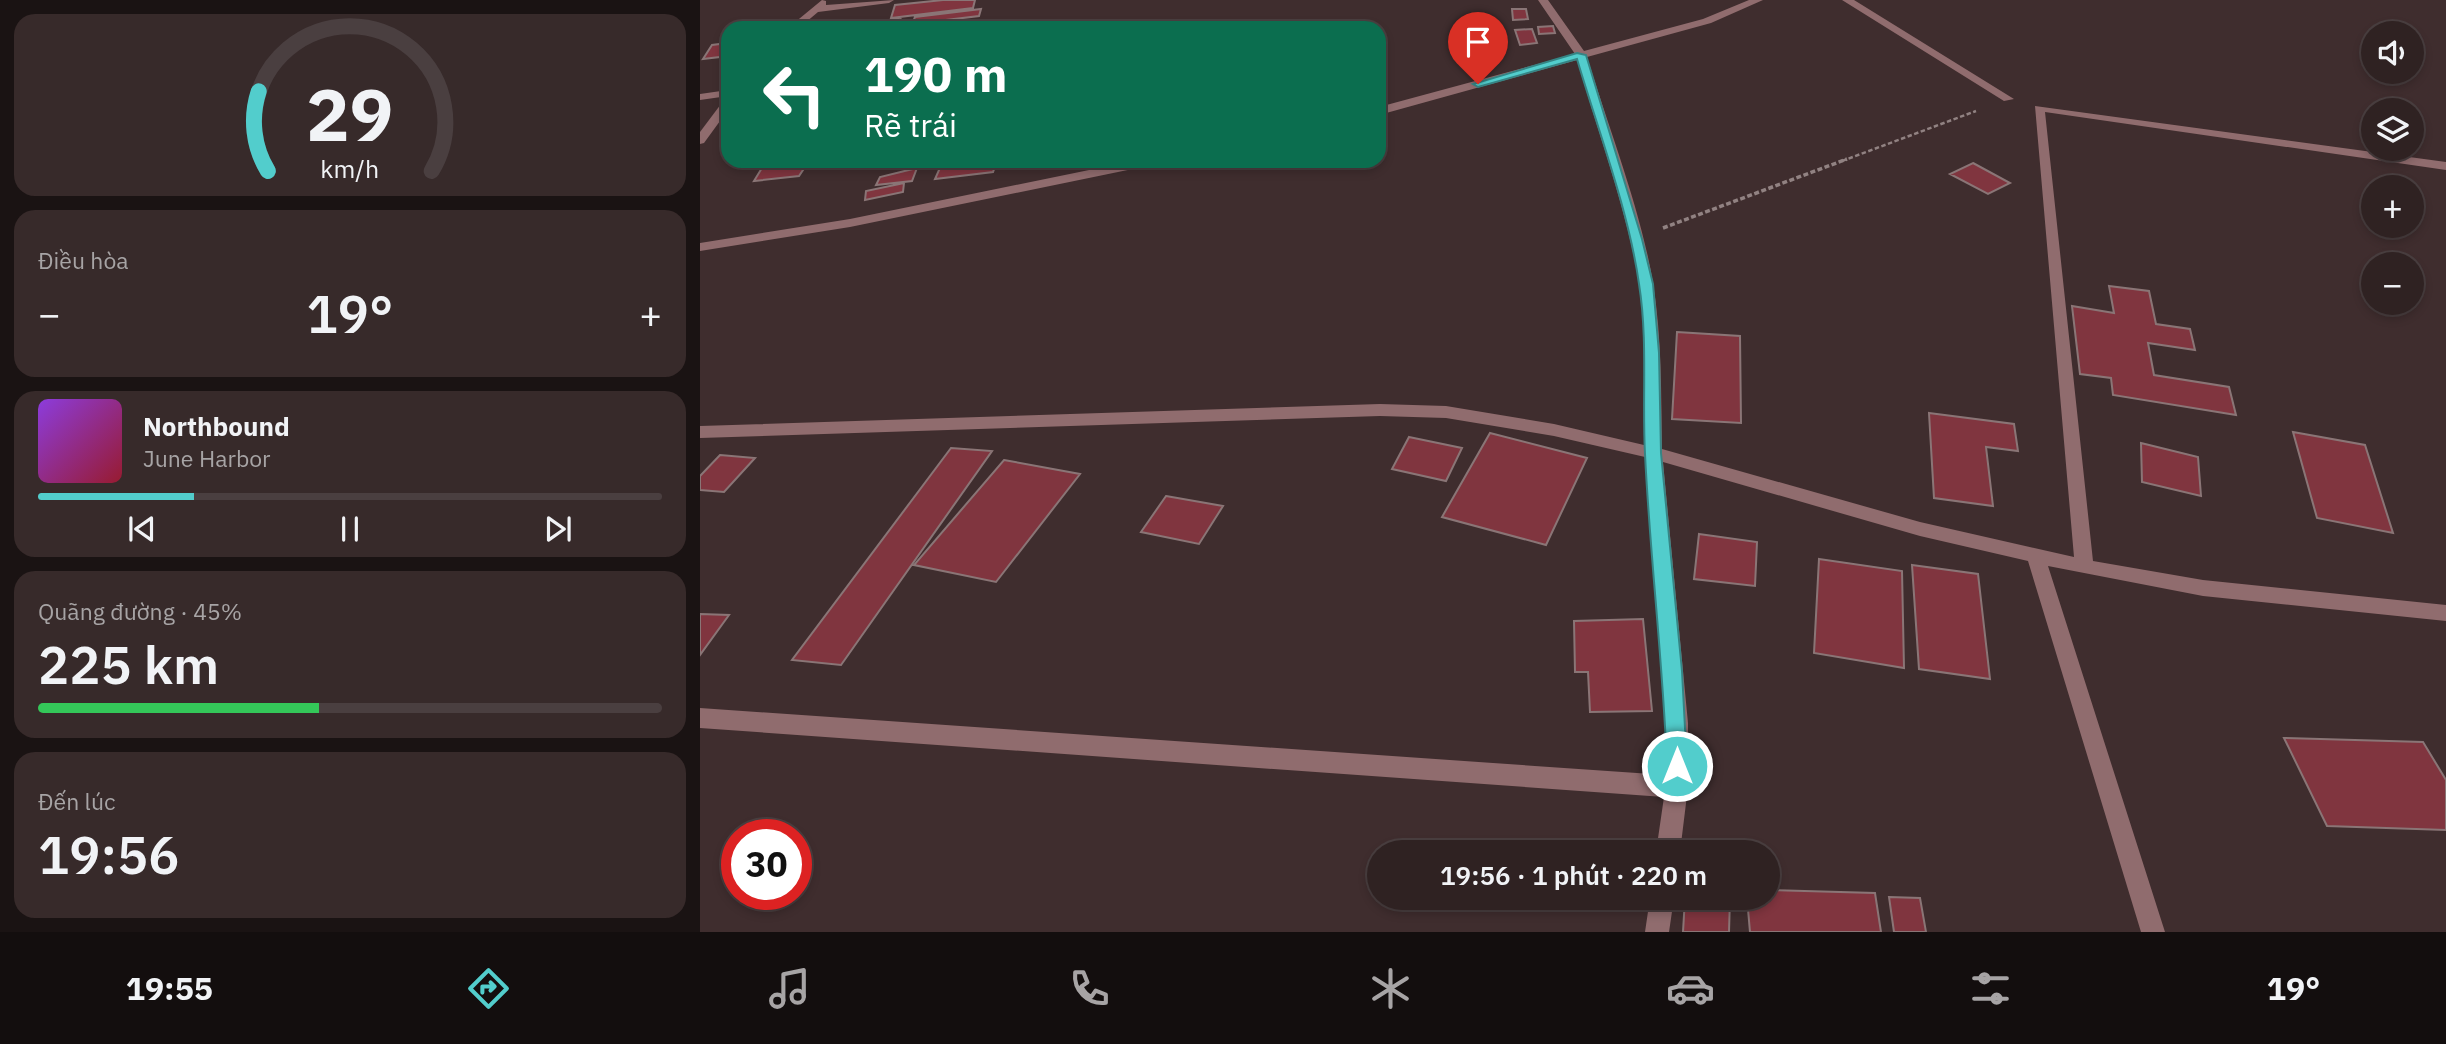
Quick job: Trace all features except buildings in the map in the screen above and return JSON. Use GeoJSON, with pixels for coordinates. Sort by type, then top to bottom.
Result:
{"type":"FeatureCollection","features":[{"type":"Feature","properties":{"kind":"street"},"geometry":{"type":"LineString","coordinates":[[801,21],[825,0]]}},
{"type":"Feature","properties":{"kind":"street"},"geometry":{"type":"LineString","coordinates":[[815,9],[889,0]]}},
{"type":"Feature","properties":{"kind":"street"},"geometry":{"type":"LineString","coordinates":[[1543,0],[1581,55],[1636,239],[1646,284],[1651,339],[1653,453],[1673,671],[1677,787],[1670,840]]}},
{"type":"Feature","properties":{"kind":"street"},"geometry":{"type":"LineString","coordinates":[[1386,109],[1726,15],[1758,0]]}},
{"type":"Feature","properties":{"kind":"street"},"geometry":{"type":"LineString","coordinates":[[1847,0],[2008,99]]}},
{"type":"Feature","properties":{"kind":"street"},"geometry":{"type":"LineString","coordinates":[[700,97],[721,94]]}},
{"type":"Feature","properties":{"kind":"street"},"geometry":{"type":"LineString","coordinates":[[2084,567],[2039,108],[2446,166]]}},
{"type":"Feature","properties":{"kind":"street"},"geometry":{"type":"LineString","coordinates":[[700,140],[721,112]]}},
{"type":"Feature","properties":{"kind":"street"},"geometry":{"type":"LineString","coordinates":[[700,247],[839,225],[1118,168]]}},
{"type":"Feature","properties":{"kind":"street"},"geometry":{"type":"LineString","coordinates":[[700,432],[1380,411],[1446,412],[1500,419],[1653,453],[1920,529],[2036,558],[2203,588],[2446,613]]}},
{"type":"Feature","properties":{"kind":"street"},"geometry":{"type":"LineString","coordinates":[[2036,558],[2153,932]]}},
{"type":"Feature","properties":{"kind":"street"},"geometry":{"type":"LineString","coordinates":[[700,718],[1677,787]]}},
{"type":"Feature","properties":{"kind":"street"},"geometry":{"type":"LineString","coordinates":[[1657,932],[1660,910]]}},
{"type":"Feature","properties":{"kind":"path"},"geometry":{"type":"LineString","coordinates":[[1636,239],[2008,99]]}},
{"type":"Feature","properties":{"kind":"route"},"geometry":{"type":"LineString","coordinates":[[1478,84],[1581,55],[1636,239],[1646,284],[1652,353],[1653,453],[1677,723],[1677,766]]}}]}
